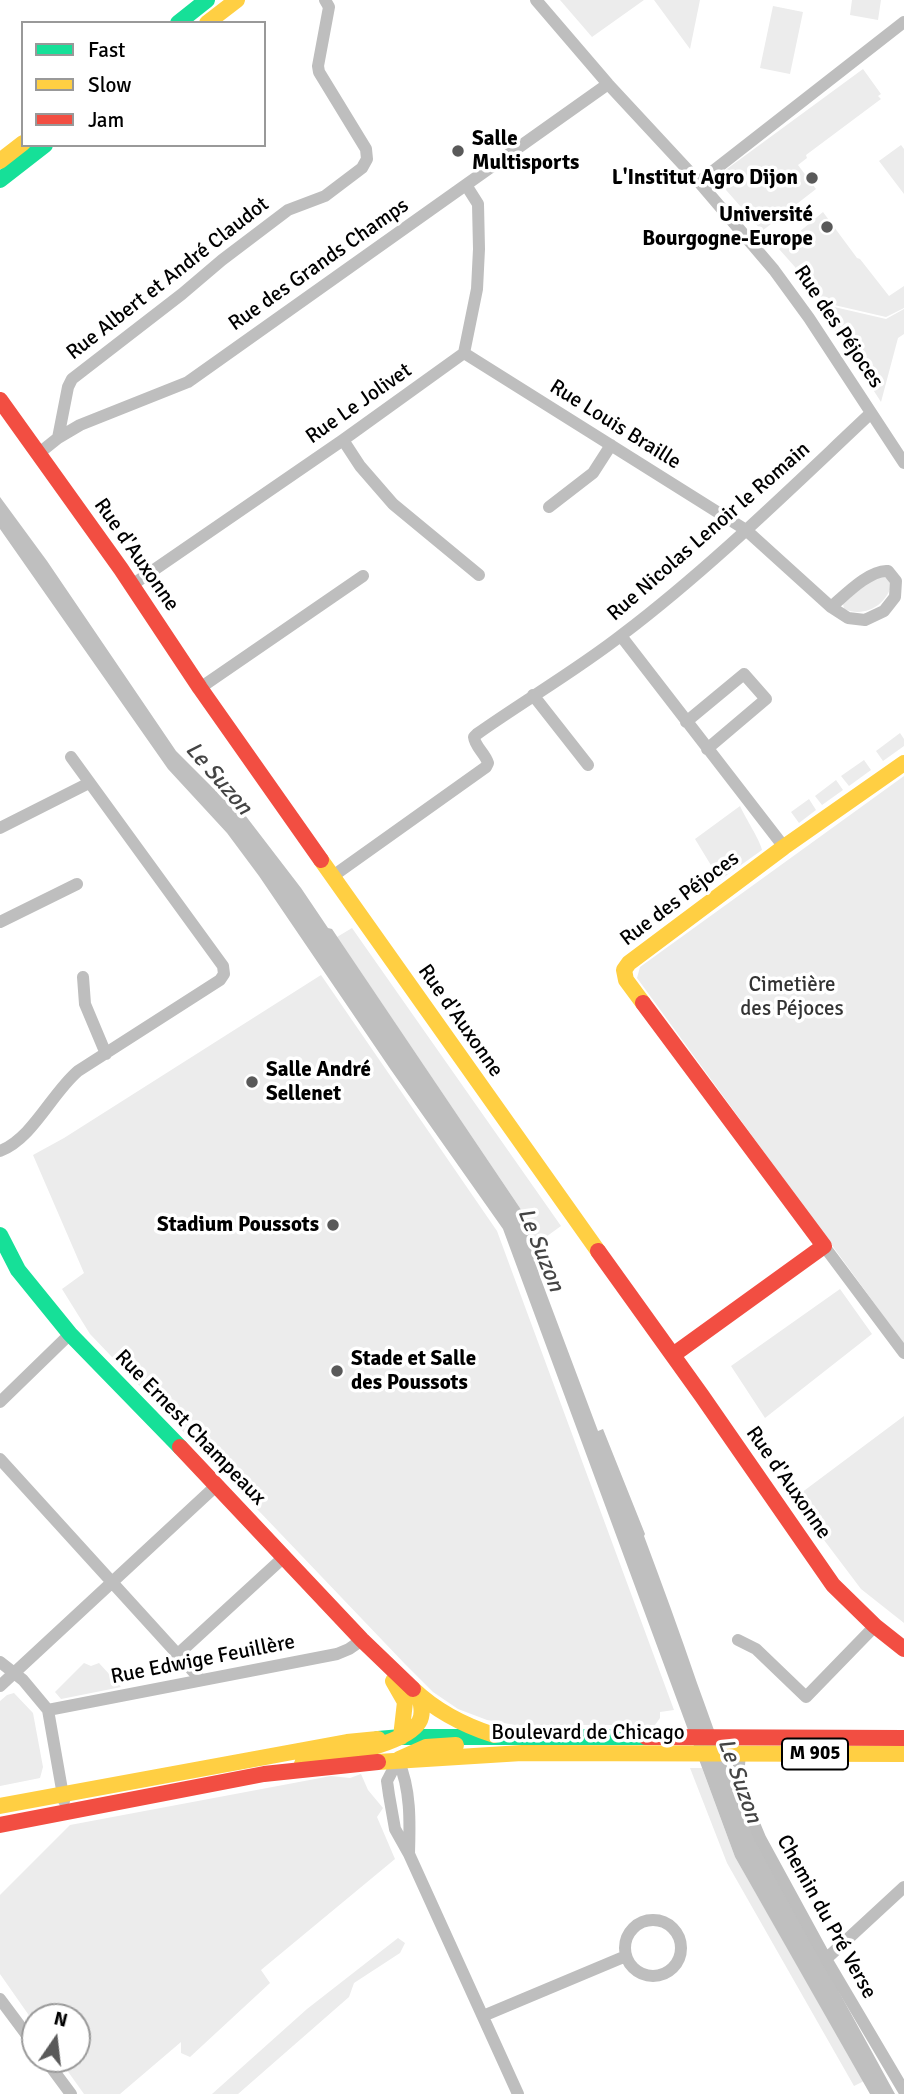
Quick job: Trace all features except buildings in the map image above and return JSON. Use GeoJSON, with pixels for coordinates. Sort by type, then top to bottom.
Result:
{"type":"FeatureCollection","features":[{"type":"Feature","properties":{"kind":"main road"},"geometry":{"type":"LineString","coordinates":[[181,21],[207,0]]}},
{"type":"Feature","properties":{"kind":"main road"},"geometry":{"type":"LineString","coordinates":[[210,21],[237,0]]}},
{"type":"Feature","properties":{"kind":"main road"},"geometry":{"type":"LineString","coordinates":[[0,161],[21,145]]}},
{"type":"Feature","properties":{"kind":"main road"},"geometry":{"type":"LineString","coordinates":[[0,180],[42,147]]}},
{"type":"Feature","properties":{"kind":"main road","name":"Rue d'Auxonne"},"geometry":{"type":"LineString","coordinates":[[0,400],[132,585],[200,688],[446,1039],[834,1585],[875,1626],[904,1649]]}},
{"type":"Feature","properties":{"kind":"main road","name":"Rue des Péjoces"},"geometry":{"type":"LineString","coordinates":[[824,1246],[626,979],[624,970],[629,963],[784,847],[904,763]]}},
{"type":"Feature","properties":{"kind":"main road","name":"Rue Ernest Champeaux"},"geometry":{"type":"LineString","coordinates":[[0,1235],[18,1270],[70,1334],[217,1485],[362,1640],[419,1695],[447,1716],[501,1737]]}},
{"type":"Feature","properties":{"kind":"main road"},"geometry":{"type":"LineString","coordinates":[[673,1355],[824,1246]]}},
{"type":"Feature","properties":{"kind":"main road","name":"Rue Ernest Champeaux"},"geometry":{"type":"LineString","coordinates":[[362,1640],[404,1698],[401,1737]]}},
{"type":"Feature","properties":{"kind":"main road"},"geometry":{"type":"LineString","coordinates":[[264,1774],[331,1755],[368,1749],[401,1737],[419,1722],[419,1695]]}},
{"type":"Feature","properties":{"kind":"main road"},"geometry":{"type":"LineString","coordinates":[[398,1760],[401,1737]]}},
{"type":"Feature","properties":{"kind":"main road","name":"Boulevard de Chicago"},"geometry":{"type":"LineString","coordinates":[[0,1806],[347,1742],[401,1737],[501,1737],[731,1749],[904,1754]]}},
{"type":"Feature","properties":{"kind":"main road"},"geometry":{"type":"LineString","coordinates":[[398,1760],[426,1747],[451,1746],[501,1737]]}},
{"type":"Feature","properties":{"kind":"main road","name":"Boulevard de Chicago"},"geometry":{"type":"LineString","coordinates":[[731,1749],[904,1738]]}},
{"type":"Feature","properties":{"kind":"main road","name":"Boulevard de Chicago"},"geometry":{"type":"LineString","coordinates":[[0,1825],[264,1774],[398,1760],[685,1746]]}},
{"type":"Feature","properties":{"kind":"street","name":"Rue Albert et André Claudot"},"geometry":{"type":"LineString","coordinates":[[58,438],[72,379],[288,210],[325,197],[362,168],[367,159],[366,149],[318,66],[329,7],[325,0]]}},
{"type":"Feature","properties":{"kind":"street","name":"Rue des Péjoces"},"geometry":{"type":"LineString","coordinates":[[536,0],[774,270],[809,318],[904,463]]}},
{"type":"Feature","properties":{"kind":"street"},"geometry":{"type":"LineString","coordinates":[[699,182],[904,22]]}},
{"type":"Feature","properties":{"kind":"street","name":"Rue des Grands Champs"},"geometry":{"type":"LineString","coordinates":[[38,454],[80,425],[188,382],[608,84]]}},
{"type":"Feature","properties":{"kind":"street"},"geometry":{"type":"LineString","coordinates":[[464,353],[477,289],[479,249],[478,204],[466,185]]}},
{"type":"Feature","properties":{"kind":"street","name":"Rue Le Jolivet"},"geometry":{"type":"LineString","coordinates":[[132,585],[464,353]]}},
{"type":"Feature","properties":{"kind":"street","name":"Rue Louis Braille"},"geometry":{"type":"LineString","coordinates":[[464,353],[746,530],[831,607]]}},
{"type":"Feature","properties":{"kind":"street","name":"Rue Nicolas Lenoir le Romain"},"geometry":{"type":"LineString","coordinates":[[334,876],[486,766],[487,759],[474,742],[474,737],[621,636],[665,601],[746,530],[871,413]]}},
{"type":"Feature","properties":{"kind":"street"},"geometry":{"type":"LineString","coordinates":[[343,440],[360,466],[393,504],[479,575]]}},
{"type":"Feature","properties":{"kind":"street"},"geometry":{"type":"LineString","coordinates":[[549,507],[593,472],[611,445]]}},
{"type":"Feature","properties":{"kind":"street"},"geometry":{"type":"LineString","coordinates":[[881,570],[888,571],[896,581],[895,597],[884,611],[865,620],[848,618],[831,607],[881,570]]}},
{"type":"Feature","properties":{"kind":"street"},"geometry":{"type":"LineString","coordinates":[[200,688],[363,576]]}},
{"type":"Feature","properties":{"kind":"street"},"geometry":{"type":"LineString","coordinates":[[621,636],[784,847]]}},
{"type":"Feature","properties":{"kind":"street"},"geometry":{"type":"LineString","coordinates":[[686,722],[744,674],[766,699],[706,749]]}},
{"type":"Feature","properties":{"kind":"street"},"geometry":{"type":"LineString","coordinates":[[533,695],[588,765]]}},
{"type":"Feature","properties":{"kind":"street"},"geometry":{"type":"LineString","coordinates":[[0,1151],[22,1136],[70,1078],[225,974],[223,966],[71,757]]}},
{"type":"Feature","properties":{"kind":"street"},"geometry":{"type":"LineString","coordinates":[[0,828],[89,783]]}},
{"type":"Feature","properties":{"kind":"street"},"geometry":{"type":"LineString","coordinates":[[0,922],[77,884]]}},
{"type":"Feature","properties":{"kind":"street"},"geometry":{"type":"LineString","coordinates":[[83,977],[85,1004],[106,1054]]}},
{"type":"Feature","properties":{"kind":"street"},"geometry":{"type":"LineString","coordinates":[[824,1246],[904,1353]]}},
{"type":"Feature","properties":{"kind":"street"},"geometry":{"type":"LineString","coordinates":[[0,1402],[70,1334]]}},
{"type":"Feature","properties":{"kind":"street"},"geometry":{"type":"LineString","coordinates":[[0,1459],[201,1680]]}},
{"type":"Feature","properties":{"kind":"street"},"geometry":{"type":"LineString","coordinates":[[0,1686],[217,1485]]}},
{"type":"Feature","properties":{"kind":"street"},"geometry":{"type":"LineString","coordinates":[[177,1655],[284,1557]]}},
{"type":"Feature","properties":{"kind":"street"},"geometry":{"type":"LineString","coordinates":[[738,1640],[756,1649],[806,1697],[875,1626]]}},
{"type":"Feature","properties":{"kind":"street","name":"Rue Edwige Feuillère"},"geometry":{"type":"LineString","coordinates":[[48,1710],[337,1654],[349,1650],[362,1640]]}},
{"type":"Feature","properties":{"kind":"street"},"geometry":{"type":"LineString","coordinates":[[0,1662],[23,1680],[48,1710],[66,1812]]}},
{"type":"Feature","properties":{"kind":"street","name":"Chemin du Pré Verse"},"geometry":{"type":"LineString","coordinates":[[731,1749],[740,1790],[774,1867],[904,2091]]}},
{"type":"Feature","properties":{"kind":"street"},"geometry":{"type":"LineString","coordinates":[[398,1760],[406,1778],[409,1854]]}},
{"type":"Feature","properties":{"kind":"street"},"geometry":{"type":"LineString","coordinates":[[398,1760],[387,1781],[396,1829],[518,2094]]}},
{"type":"Feature","properties":{"kind":"street"},"geometry":{"type":"LineString","coordinates":[[826,1959],[904,1886]]}},
{"type":"Feature","properties":{"kind":"street"},"geometry":{"type":"LineString","coordinates":[[649,1919],[668,1923],[680,1938],[681,1956],[670,1970],[662,1975],[644,1975],[636,1970],[626,1956],[627,1936],[632,1928],[649,1919]]}},
{"type":"Feature","properties":{"kind":"street"},"geometry":{"type":"LineString","coordinates":[[483,2016],[626,1956]]}},
{"type":"Feature","properties":{"kind":"street"},"geometry":{"type":"LineString","coordinates":[[0,1999],[21,2027]]}},
{"type":"Feature","properties":{"kind":"street"},"geometry":{"type":"LineString","coordinates":[[55,2073],[71,2094]]}},
{"type":"Feature","properties":{"kind":"green space"},"geometry":{"type":"Polygon","coordinates":[[[560,0],[644,0],[592,37],[560,0]]]}},
{"type":"Feature","properties":{"kind":"green space"},"geometry":{"type":"Polygon","coordinates":[[[654,0],[700,0],[690,49],[654,0]]]}},
{"type":"Feature","properties":{"kind":"green space"},"geometry":{"type":"Polygon","coordinates":[[[852,0],[881,0],[878,20],[850,15],[852,0]]]}},
{"type":"Feature","properties":{"kind":"green space"},"geometry":{"type":"Polygon","coordinates":[[[773,6],[803,12],[790,74],[760,68],[773,6]]]}},
{"type":"Feature","properties":{"kind":"green space"},"geometry":{"type":"Polygon","coordinates":[[[863,69],[881,94],[878,96],[881,99],[806,155],[807,158],[798,165],[816,189],[762,231],[719,182],[720,174],[863,69]]]}},
{"type":"Feature","properties":{"kind":"green space"},"geometry":{"type":"Polygon","coordinates":[[[901,145],[904,149],[904,194],[879,161],[901,145]]]}},
{"type":"Feature","properties":{"kind":"green space"},"geometry":{"type":"Polygon","coordinates":[[[823,212],[889,296],[904,286],[904,308],[886,317],[817,301],[795,267],[779,249],[823,212]]]}},
{"type":"Feature","properties":{"kind":"green space"},"geometry":{"type":"Polygon","coordinates":[[[817,303],[886,319],[904,309],[904,334],[898,338],[881,402],[817,303]]]}},
{"type":"Feature","properties":{"kind":"green space"},"geometry":{"type":"Polygon","coordinates":[[[881,576],[892,583],[880,603],[867,611],[844,609],[846,600],[881,576]]]}},
{"type":"Feature","properties":{"kind":"green space"},"geometry":{"type":"Polygon","coordinates":[[[900,733],[904,746],[883,761],[876,751],[900,733]]]}},
{"type":"Feature","properties":{"kind":"green space"},"geometry":{"type":"Polygon","coordinates":[[[864,760],[871,770],[849,786],[841,776],[864,760]]]}},
{"type":"Feature","properties":{"kind":"green space","name":"Cimetière des Péjoces"},"geometry":{"type":"Polygon","coordinates":[[[904,776],[904,1344],[637,978],[640,967],[904,776]]]}},
{"type":"Feature","properties":{"kind":"green space"},"geometry":{"type":"Polygon","coordinates":[[[836,780],[843,790],[822,805],[815,796],[836,780]]]}},
{"type":"Feature","properties":{"kind":"green space"},"geometry":{"type":"Polygon","coordinates":[[[809,799],[816,810],[799,823],[791,812],[809,799]]]}},
{"type":"Feature","properties":{"kind":"green space"},"geometry":{"type":"Polygon","coordinates":[[[740,806],[762,850],[720,880],[695,839],[740,806]]]}},
{"type":"Feature","properties":{"kind":"green space"},"geometry":{"type":"Polygon","coordinates":[[[352,928],[561,1226],[532,1247],[524,1214],[337,937],[352,928]]]}},
{"type":"Feature","properties":{"kind":"green space","name":"Stade et Salle des Poussots"},"geometry":{"type":"Polygon","coordinates":[[[321,975],[497,1231],[674,1710],[660,1712],[660,1718],[655,1725],[515,1725],[487,1720],[458,1709],[433,1692],[90,1334],[62,1289],[84,1273],[33,1155],[321,975]]]}},
{"type":"Feature","properties":{"kind":"green space"},"geometry":{"type":"Polygon","coordinates":[[[840,1289],[872,1334],[765,1418],[731,1366],[840,1289]]]}},
{"type":"Feature","properties":{"kind":"green space"},"geometry":{"type":"Polygon","coordinates":[[[904,1416],[904,1623],[861,1589],[793,1499],[904,1416]]]}},
{"type":"Feature","properties":{"kind":"green space"},"geometry":{"type":"Polygon","coordinates":[[[84,1663],[91,1666],[99,1663],[121,1687],[61,1699],[55,1692],[84,1663]]]}},
{"type":"Feature","properties":{"kind":"green space"},"geometry":{"type":"Polygon","coordinates":[[[14,1693],[33,1713],[43,1767],[40,1778],[0,1786],[0,1701],[14,1693]]]}},
{"type":"Feature","properties":{"kind":"green space"},"geometry":{"type":"Polygon","coordinates":[[[690,1768],[702,1768],[735,1857],[864,2081],[854,2086],[727,1863],[690,1768]]]}},
{"type":"Feature","properties":{"kind":"green space"},"geometry":{"type":"Polygon","coordinates":[[[361,1774],[368,1790],[383,1808],[377,1817],[395,1859],[261,1970],[270,1983],[190,2057],[181,2053],[181,2042],[120,2094],[84,2094],[69,2073],[91,2073],[91,2003],[21,2004],[0,1974],[0,1895],[70,1825],[331,1776],[350,1778],[361,1774]]]}},
{"type":"Feature","properties":{"kind":"green space"},"geometry":{"type":"Polygon","coordinates":[[[398,1938],[405,1943],[400,1953],[354,1983],[349,1997],[238,2094],[212,2094],[307,2009],[398,1938]]]}},
{"type":"Feature","properties":{"kind":"shaded area","name":"Le Suzon"},"geometry":{"type":"Polygon","coordinates":[[[0,497],[47,561],[176,751],[241,816],[245,815],[328,928],[332,929],[524,1214],[539,1274],[598,1431],[603,1429],[645,1534],[745,1811],[763,1853],[895,2094],[870,2094],[735,1857],[503,1229],[259,876],[227,833],[168,769],[0,529],[0,497]]]}},
{"type":"Feature","properties":{"kind":"traffic: fast"},"geometry":{"type":"LineString","coordinates":[[181,21],[207,0]]}},
{"type":"Feature","properties":{"kind":"traffic: fast"},"geometry":{"type":"LineString","coordinates":[[0,180],[42,147]]}},
{"type":"Feature","properties":{"kind":"traffic: fast"},"geometry":{"type":"LineString","coordinates":[[0,1235],[18,1270],[70,1334],[180,1447]]}},
{"type":"Feature","properties":{"kind":"traffic: fast"},"geometry":{"type":"LineString","coordinates":[[378,1739],[646,1737]]}},
{"type":"Feature","properties":{"kind":"traffic: slow"},"geometry":{"type":"LineString","coordinates":[[210,21],[237,0]]}},
{"type":"Feature","properties":{"kind":"traffic: slow"},"geometry":{"type":"LineString","coordinates":[[0,161],[21,145]]}},
{"type":"Feature","properties":{"kind":"traffic: slow"},"geometry":{"type":"LineString","coordinates":[[643,1003],[626,980],[624,970],[629,963],[784,847],[904,763]]}},
{"type":"Feature","properties":{"kind":"traffic: slow"},"geometry":{"type":"LineString","coordinates":[[321,860],[598,1251]]}},
{"type":"Feature","properties":{"kind":"traffic: slow"},"geometry":{"type":"LineString","coordinates":[[393,1681],[405,1702],[401,1737]]}},
{"type":"Feature","properties":{"kind":"traffic: slow"},"geometry":{"type":"LineString","coordinates":[[413,1689],[450,1716],[494,1735]]}},
{"type":"Feature","properties":{"kind":"traffic: slow"},"geometry":{"type":"LineString","coordinates":[[302,1764],[399,1738],[419,1722],[422,1708],[419,1695]]}},
{"type":"Feature","properties":{"kind":"traffic: slow"},"geometry":{"type":"LineString","coordinates":[[0,1806],[347,1742],[378,1739]]}},
{"type":"Feature","properties":{"kind":"traffic: slow"},"geometry":{"type":"LineString","coordinates":[[399,1759],[426,1747],[456,1745]]}},
{"type":"Feature","properties":{"kind":"traffic: slow"},"geometry":{"type":"LineString","coordinates":[[378,1762],[522,1753],[904,1754]]}},
{"type":"Feature","properties":{"kind":"traffic: jam"},"geometry":{"type":"LineString","coordinates":[[0,400],[121,569],[200,688],[321,860]]}},
{"type":"Feature","properties":{"kind":"traffic: jam"},"geometry":{"type":"LineString","coordinates":[[643,1003],[824,1246],[673,1355]]}},
{"type":"Feature","properties":{"kind":"traffic: jam"},"geometry":{"type":"LineString","coordinates":[[598,1251],[833,1585],[875,1626],[904,1649]]}},
{"type":"Feature","properties":{"kind":"traffic: jam"},"geometry":{"type":"LineString","coordinates":[[180,1447],[362,1640],[413,1689]]}},
{"type":"Feature","properties":{"kind":"traffic: jam"},"geometry":{"type":"LineString","coordinates":[[646,1737],[904,1738]]}},
{"type":"Feature","properties":{"kind":"traffic: jam"},"geometry":{"type":"LineString","coordinates":[[0,1825],[264,1774],[378,1762]]}},
{"type":"Feature","properties":{"kind":"place","name":"Salle Multisports"},"geometry":{"type":"Point","coordinates":[458,151]}},
{"type":"Feature","properties":{"kind":"place","name":"L'Institut Agro Dijon"},"geometry":{"type":"Point","coordinates":[812,178]}},
{"type":"Feature","properties":{"kind":"place","name":"Université Bourgogne-Europe"},"geometry":{"type":"Point","coordinates":[827,227]}},
{"type":"Feature","properties":{"kind":"place","name":"Salle André Sellenet"},"geometry":{"type":"Point","coordinates":[252,1082]}},
{"type":"Feature","properties":{"kind":"place","name":"Stadium Poussots"},"geometry":{"type":"Point","coordinates":[333,1225]}},
{"type":"Feature","properties":{"kind":"place","name":"Stade et Salle des Poussots"},"geometry":{"type":"Point","coordinates":[337,1371]}}]}
